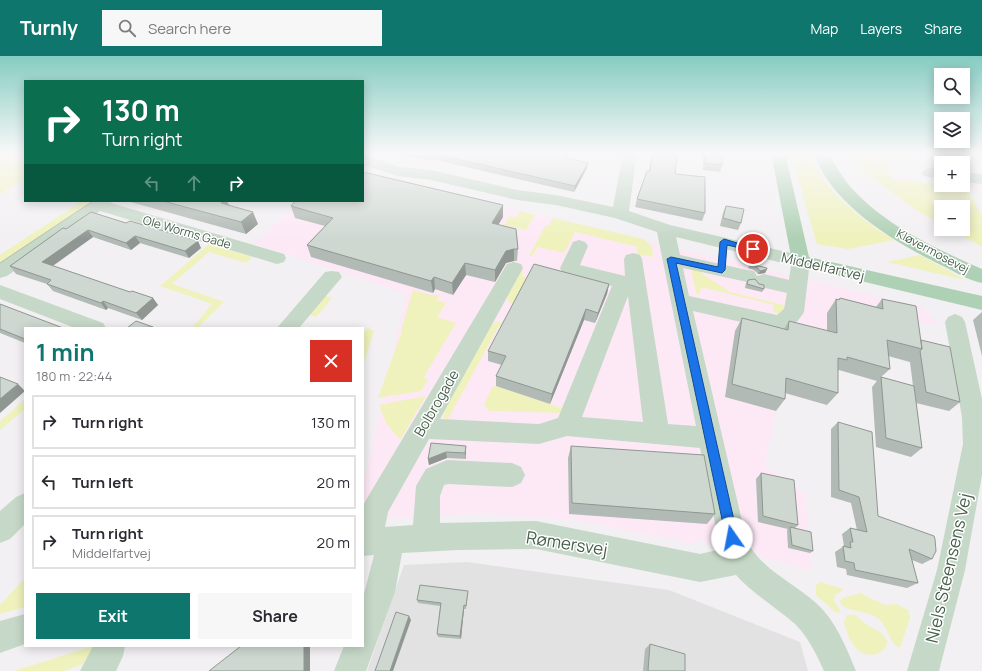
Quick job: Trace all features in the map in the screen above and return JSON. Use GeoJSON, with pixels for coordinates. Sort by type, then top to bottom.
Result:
{"type":"FeatureCollection","features":[{"type":"Feature","properties":{"kind":"main road"},"geometry":{"type":"LineString","coordinates":[[784,182],[801,261]]}},
{"type":"Feature","properties":{"kind":"main road","name":"Kløvermosevej"},"geometry":{"type":"LineString","coordinates":[[839,182],[864,208],[899,234],[917,245],[982,277]]}},
{"type":"Feature","properties":{"kind":"main road","name":"Kløvermosevej"},"geometry":{"type":"LineString","coordinates":[[849,182],[876,206],[923,238],[982,270]]}},
{"type":"Feature","properties":{"kind":"main road","name":"Middelfartvej"},"geometry":{"type":"LineString","coordinates":[[801,261],[982,303]]}},
{"type":"Feature","properties":{"kind":"street","name":"Middelfartvej"},"geometry":{"type":"LineString","coordinates":[[457,182],[517,195],[556,200],[620,214],[665,229],[801,261]]}},
{"type":"Feature","properties":{"kind":"street"},"geometry":{"type":"LineString","coordinates":[[620,214],[625,182]]}},
{"type":"Feature","properties":{"kind":"street","name":"Middelfartvej"},"geometry":{"type":"LineString","coordinates":[[517,195],[558,210],[646,229],[665,229]]}},
{"type":"Feature","properties":{"kind":"street"},"geometry":{"type":"LineString","coordinates":[[0,272],[101,203]]}},
{"type":"Feature","properties":{"kind":"street","name":"Ole Worms Gade"},"geometry":{"type":"LineString","coordinates":[[101,203],[277,258]]}},
{"type":"Feature","properties":{"kind":"street"},"geometry":{"type":"LineString","coordinates":[[665,229],[732,538],[741,560],[759,579],[806,614],[829,644],[842,671]]}},
{"type":"Feature","properties":{"kind":"street"},"geometry":{"type":"LineString","coordinates":[[722,270],[724,242]]}},
{"type":"Feature","properties":{"kind":"street"},"geometry":{"type":"LineString","coordinates":[[579,246],[569,268],[629,284]]}},
{"type":"Feature","properties":{"kind":"street"},"geometry":{"type":"LineString","coordinates":[[567,426],[629,284],[633,259]]}},
{"type":"Feature","properties":{"kind":"street"},"geometry":{"type":"LineString","coordinates":[[671,259],[797,289]]}},
{"type":"Feature","properties":{"kind":"street"},"geometry":{"type":"LineString","coordinates":[[680,301],[781,323],[794,312],[801,261]]}},
{"type":"Feature","properties":{"kind":"street","name":"Bolbrogade"},"geometry":{"type":"LineString","coordinates":[[374,541],[375,509],[514,268]]}},
{"type":"Feature","properties":{"kind":"street"},"geometry":{"type":"LineString","coordinates":[[288,327],[332,277]]}},
{"type":"Feature","properties":{"kind":"street"},"geometry":{"type":"LineString","coordinates":[[629,284],[657,433]]}},
{"type":"Feature","properties":{"kind":"street"},"geometry":{"type":"LineString","coordinates":[[0,292],[93,327]]}},
{"type":"Feature","properties":{"kind":"street","name":"Niels Steensens Vej"},"geometry":{"type":"LineString","coordinates":[[923,671],[951,570],[979,445],[955,322]]}},
{"type":"Feature","properties":{"kind":"street"},"geometry":{"type":"LineString","coordinates":[[422,428],[539,434],[567,426],[710,438]]}},
{"type":"Feature","properties":{"kind":"street"},"geometry":{"type":"LineString","coordinates":[[426,538],[429,486],[435,477],[447,472],[512,474]]}},
{"type":"Feature","properties":{"kind":"street"},"geometry":{"type":"LineString","coordinates":[[0,530],[24,507]]}},
{"type":"Feature","properties":{"kind":"street","name":"Rømersvej"},"geometry":{"type":"LineString","coordinates":[[374,541],[536,535],[662,559],[700,568],[741,560]]}},
{"type":"Feature","properties":{"kind":"street"},"geometry":{"type":"LineString","coordinates":[[364,634],[380,592],[374,541]]}},
{"type":"Feature","properties":{"kind":"street"},"geometry":{"type":"LineString","coordinates":[[0,637],[24,629]]}},
{"type":"Feature","properties":{"kind":"street"},"geometry":{"type":"LineString","coordinates":[[96,671],[107,656],[109,647]]}},
{"type":"Feature","properties":{"kind":"street"},"geometry":{"type":"LineString","coordinates":[[350,671],[360,647]]}},
{"type":"Feature","properties":{"kind":"shaded area"},"geometry":{"type":"Polygon","coordinates":[[[364,182],[399,182],[922,307],[940,326],[903,320],[825,356],[825,405],[777,392],[776,411],[765,465],[806,495],[811,570],[698,540],[694,544],[574,520],[481,513],[364,519],[364,483],[406,294],[254,243],[297,203],[294,202],[364,202],[364,182]]]}},
{"type":"Feature","properties":{"kind":"shaded area"},"geometry":{"type":"Polygon","coordinates":[[[467,562],[669,590],[800,642],[808,671],[367,671],[404,565],[467,562]]]}},
{"type":"Feature","properties":{"kind":"green space"},"geometry":{"type":"Polygon","coordinates":[[[0,182],[21,182],[0,194],[0,182]]]}},
{"type":"Feature","properties":{"kind":"green space"},"geometry":{"type":"Polygon","coordinates":[[[799,182],[825,182],[850,208],[867,222],[894,240],[848,249],[817,244],[799,182]]]}},
{"type":"Feature","properties":{"kind":"green space"},"geometry":{"type":"Polygon","coordinates":[[[878,182],[914,182],[934,184],[934,192],[968,192],[982,215],[982,247],[963,236],[970,236],[970,200],[934,200],[934,220],[916,210],[878,182]]]}},
{"type":"Feature","properties":{"kind":"green space"},"geometry":{"type":"Polygon","coordinates":[[[80,202],[96,202],[0,266],[0,255],[80,202]]]}},
{"type":"Feature","properties":{"kind":"green space"},"geometry":{"type":"Polygon","coordinates":[[[520,211],[535,215],[526,230],[504,225],[510,216],[516,218],[520,211]]]}},
{"type":"Feature","properties":{"kind":"green space"},"geometry":{"type":"Polygon","coordinates":[[[553,218],[643,239],[652,246],[653,257],[636,254],[638,247],[575,232],[564,253],[538,247],[532,256],[529,256],[546,225],[549,225],[553,218]]]}},
{"type":"Feature","properties":{"kind":"green space"},"geometry":{"type":"Polygon","coordinates":[[[209,244],[252,257],[246,263],[209,252],[172,284],[224,302],[198,327],[193,327],[212,304],[160,286],[209,244]]]}},
{"type":"Feature","properties":{"kind":"green space"},"geometry":{"type":"Polygon","coordinates":[[[920,255],[965,280],[887,262],[920,255]]]}},
{"type":"Feature","properties":{"kind":"green space"},"geometry":{"type":"Polygon","coordinates":[[[691,269],[697,270],[730,292],[784,305],[783,315],[773,312],[774,305],[701,287],[700,293],[696,293],[691,269]]]}},
{"type":"Feature","properties":{"kind":"green space"},"geometry":{"type":"Polygon","coordinates":[[[521,270],[524,271],[522,276],[531,279],[516,307],[509,302],[507,295],[521,270]]]}},
{"type":"Feature","properties":{"kind":"green space"},"geometry":{"type":"Polygon","coordinates":[[[413,290],[431,295],[440,295],[437,300],[446,303],[437,317],[456,323],[424,377],[428,380],[421,391],[378,398],[402,331],[401,330],[413,290]]]}},
{"type":"Feature","properties":{"kind":"green space"},"geometry":{"type":"Polygon","coordinates":[[[322,295],[332,298],[316,317],[308,314],[322,295]]]}},
{"type":"Feature","properties":{"kind":"green space"},"geometry":{"type":"Polygon","coordinates":[[[497,322],[508,323],[505,328],[499,326],[448,419],[443,418],[445,408],[490,325],[497,322]]]}},
{"type":"Feature","properties":{"kind":"green space"},"geometry":{"type":"Polygon","coordinates":[[[367,328],[374,331],[364,362],[364,332],[367,328]]]}},
{"type":"Feature","properties":{"kind":"green space"},"geometry":{"type":"Polygon","coordinates":[[[496,386],[562,408],[561,413],[489,411],[484,405],[492,387],[496,386]]]}},
{"type":"Feature","properties":{"kind":"green space"},"geometry":{"type":"Polygon","coordinates":[[[426,396],[400,440],[386,423],[379,405],[426,396]]]}},
{"type":"Feature","properties":{"kind":"green space"},"geometry":{"type":"Polygon","coordinates":[[[24,400],[24,410],[0,430],[0,421],[24,400]]]}},
{"type":"Feature","properties":{"kind":"green space"},"geometry":{"type":"Polygon","coordinates":[[[24,579],[24,607],[0,614],[0,605],[24,579]]]}},
{"type":"Feature","properties":{"kind":"green space"},"geometry":{"type":"Polygon","coordinates":[[[821,582],[843,589],[835,595],[834,600],[840,610],[839,613],[835,612],[816,595],[816,585],[821,582]]]}},
{"type":"Feature","properties":{"kind":"green space"},"geometry":{"type":"Polygon","coordinates":[[[860,593],[885,605],[896,604],[908,610],[910,618],[900,648],[894,643],[885,627],[876,617],[845,608],[841,605],[840,601],[843,598],[860,593]]]}},
{"type":"Feature","properties":{"kind":"green space"},"geometry":{"type":"Polygon","coordinates":[[[847,615],[856,616],[882,634],[887,641],[881,652],[868,655],[857,649],[849,638],[846,630],[844,621],[847,615]]]}},
{"type":"Feature","properties":{"kind":"green space"},"geometry":{"type":"Polygon","coordinates":[[[93,647],[85,663],[64,671],[14,671],[93,647]]]}},
{"type":"Feature","properties":{"kind":"building"},"geometry":{"type":"Polygon","coordinates":[[[364,182],[404,182],[503,205],[492,223],[516,229],[518,249],[506,251],[495,270],[465,263],[452,283],[434,277],[431,281],[307,245],[333,218],[291,206],[294,202],[364,202],[364,182]]]}},
{"type":"Feature","properties":{"kind":"building"},"geometry":{"type":"Polygon","coordinates":[[[556,182],[577,182],[575,186],[556,182]]]}},
{"type":"Feature","properties":{"kind":"building"},"geometry":{"type":"Polygon","coordinates":[[[643,182],[705,182],[705,213],[637,199],[643,182]]]}},
{"type":"Feature","properties":{"kind":"building"},"geometry":{"type":"Polygon","coordinates":[[[167,202],[222,202],[221,203],[253,212],[241,222],[167,202]]]}},
{"type":"Feature","properties":{"kind":"building"},"geometry":{"type":"Polygon","coordinates":[[[726,206],[744,209],[741,223],[723,218],[726,206]]]}},
{"type":"Feature","properties":{"kind":"building"},"geometry":{"type":"Polygon","coordinates":[[[91,212],[126,223],[130,221],[198,241],[185,251],[135,236],[126,243],[88,230],[42,262],[130,292],[132,291],[153,298],[136,313],[103,301],[101,303],[47,284],[51,280],[10,266],[63,228],[66,229],[91,212]]]}},
{"type":"Feature","properties":{"kind":"building"},"geometry":{"type":"Polygon","coordinates":[[[534,264],[609,284],[598,313],[586,309],[552,394],[496,376],[506,356],[488,351],[534,264]]]}},
{"type":"Feature","properties":{"kind":"building"},"geometry":{"type":"Polygon","coordinates":[[[750,264],[767,269],[760,271],[756,266],[750,264]]]}},
{"type":"Feature","properties":{"kind":"building"},"geometry":{"type":"Polygon","coordinates":[[[755,279],[759,284],[764,285],[764,289],[747,284],[748,280],[755,279]]]}},
{"type":"Feature","properties":{"kind":"building"},"geometry":{"type":"Polygon","coordinates":[[[840,298],[883,309],[882,299],[916,306],[922,349],[887,340],[890,369],[847,357],[847,360],[838,358],[838,393],[786,378],[785,399],[732,384],[742,318],[788,330],[789,321],[837,333],[836,299],[839,300],[840,298]]]}},
{"type":"Feature","properties":{"kind":"building"},"geometry":{"type":"Polygon","coordinates":[[[0,304],[60,327],[24,327],[24,339],[0,329],[0,304]]]}},
{"type":"Feature","properties":{"kind":"building"},"geometry":{"type":"Polygon","coordinates":[[[136,321],[153,327],[128,327],[136,321]]]}},
{"type":"Feature","properties":{"kind":"building"},"geometry":{"type":"Polygon","coordinates":[[[921,340],[950,347],[960,402],[926,392],[920,351],[922,349],[921,340]]]}},
{"type":"Feature","properties":{"kind":"building"},"geometry":{"type":"Polygon","coordinates":[[[0,377],[18,384],[0,399],[0,377]]]}},
{"type":"Feature","properties":{"kind":"building"},"geometry":{"type":"Polygon","coordinates":[[[881,377],[914,386],[922,448],[886,438],[881,377]]]}},
{"type":"Feature","properties":{"kind":"building"},"geometry":{"type":"Polygon","coordinates":[[[838,422],[872,432],[878,516],[934,536],[936,551],[932,559],[909,549],[918,583],[855,570],[854,563],[845,561],[843,546],[851,548],[850,542],[853,542],[850,528],[867,532],[859,497],[839,490],[838,422]]]}},
{"type":"Feature","properties":{"kind":"building"},"geometry":{"type":"Polygon","coordinates":[[[431,443],[466,446],[465,453],[446,452],[428,459],[431,443]]]}},
{"type":"Feature","properties":{"kind":"building"},"geometry":{"type":"Polygon","coordinates":[[[571,446],[704,455],[715,514],[572,503],[571,446]]]}},
{"type":"Feature","properties":{"kind":"building"},"geometry":{"type":"Polygon","coordinates":[[[761,473],[794,480],[798,525],[763,516],[761,473]]]}},
{"type":"Feature","properties":{"kind":"building"},"geometry":{"type":"Polygon","coordinates":[[[790,527],[811,532],[813,551],[792,545],[790,527]]]}},
{"type":"Feature","properties":{"kind":"building"},"geometry":{"type":"Polygon","coordinates":[[[420,585],[468,591],[466,606],[464,605],[460,636],[437,634],[441,603],[417,600],[420,585]]]}},
{"type":"Feature","properties":{"kind":"building"},"geometry":{"type":"Polygon","coordinates":[[[396,612],[409,616],[390,671],[375,671],[396,612]]]}},
{"type":"Feature","properties":{"kind":"building"},"geometry":{"type":"Polygon","coordinates":[[[650,644],[685,654],[685,671],[648,671],[650,644]]]}},
{"type":"Feature","properties":{"kind":"building"},"geometry":{"type":"Polygon","coordinates":[[[240,647],[304,647],[304,671],[209,671],[240,647]]]}},
{"type":"Feature","properties":{"kind":"tram line"},"geometry":{"type":"LineString","coordinates":[[0,263],[92,202]]}},
{"type":"Feature","properties":{"kind":"route"},"geometry":{"type":"LineString","coordinates":[[732,538],[671,259],[722,270],[724,242],[753,249]]}}]}
